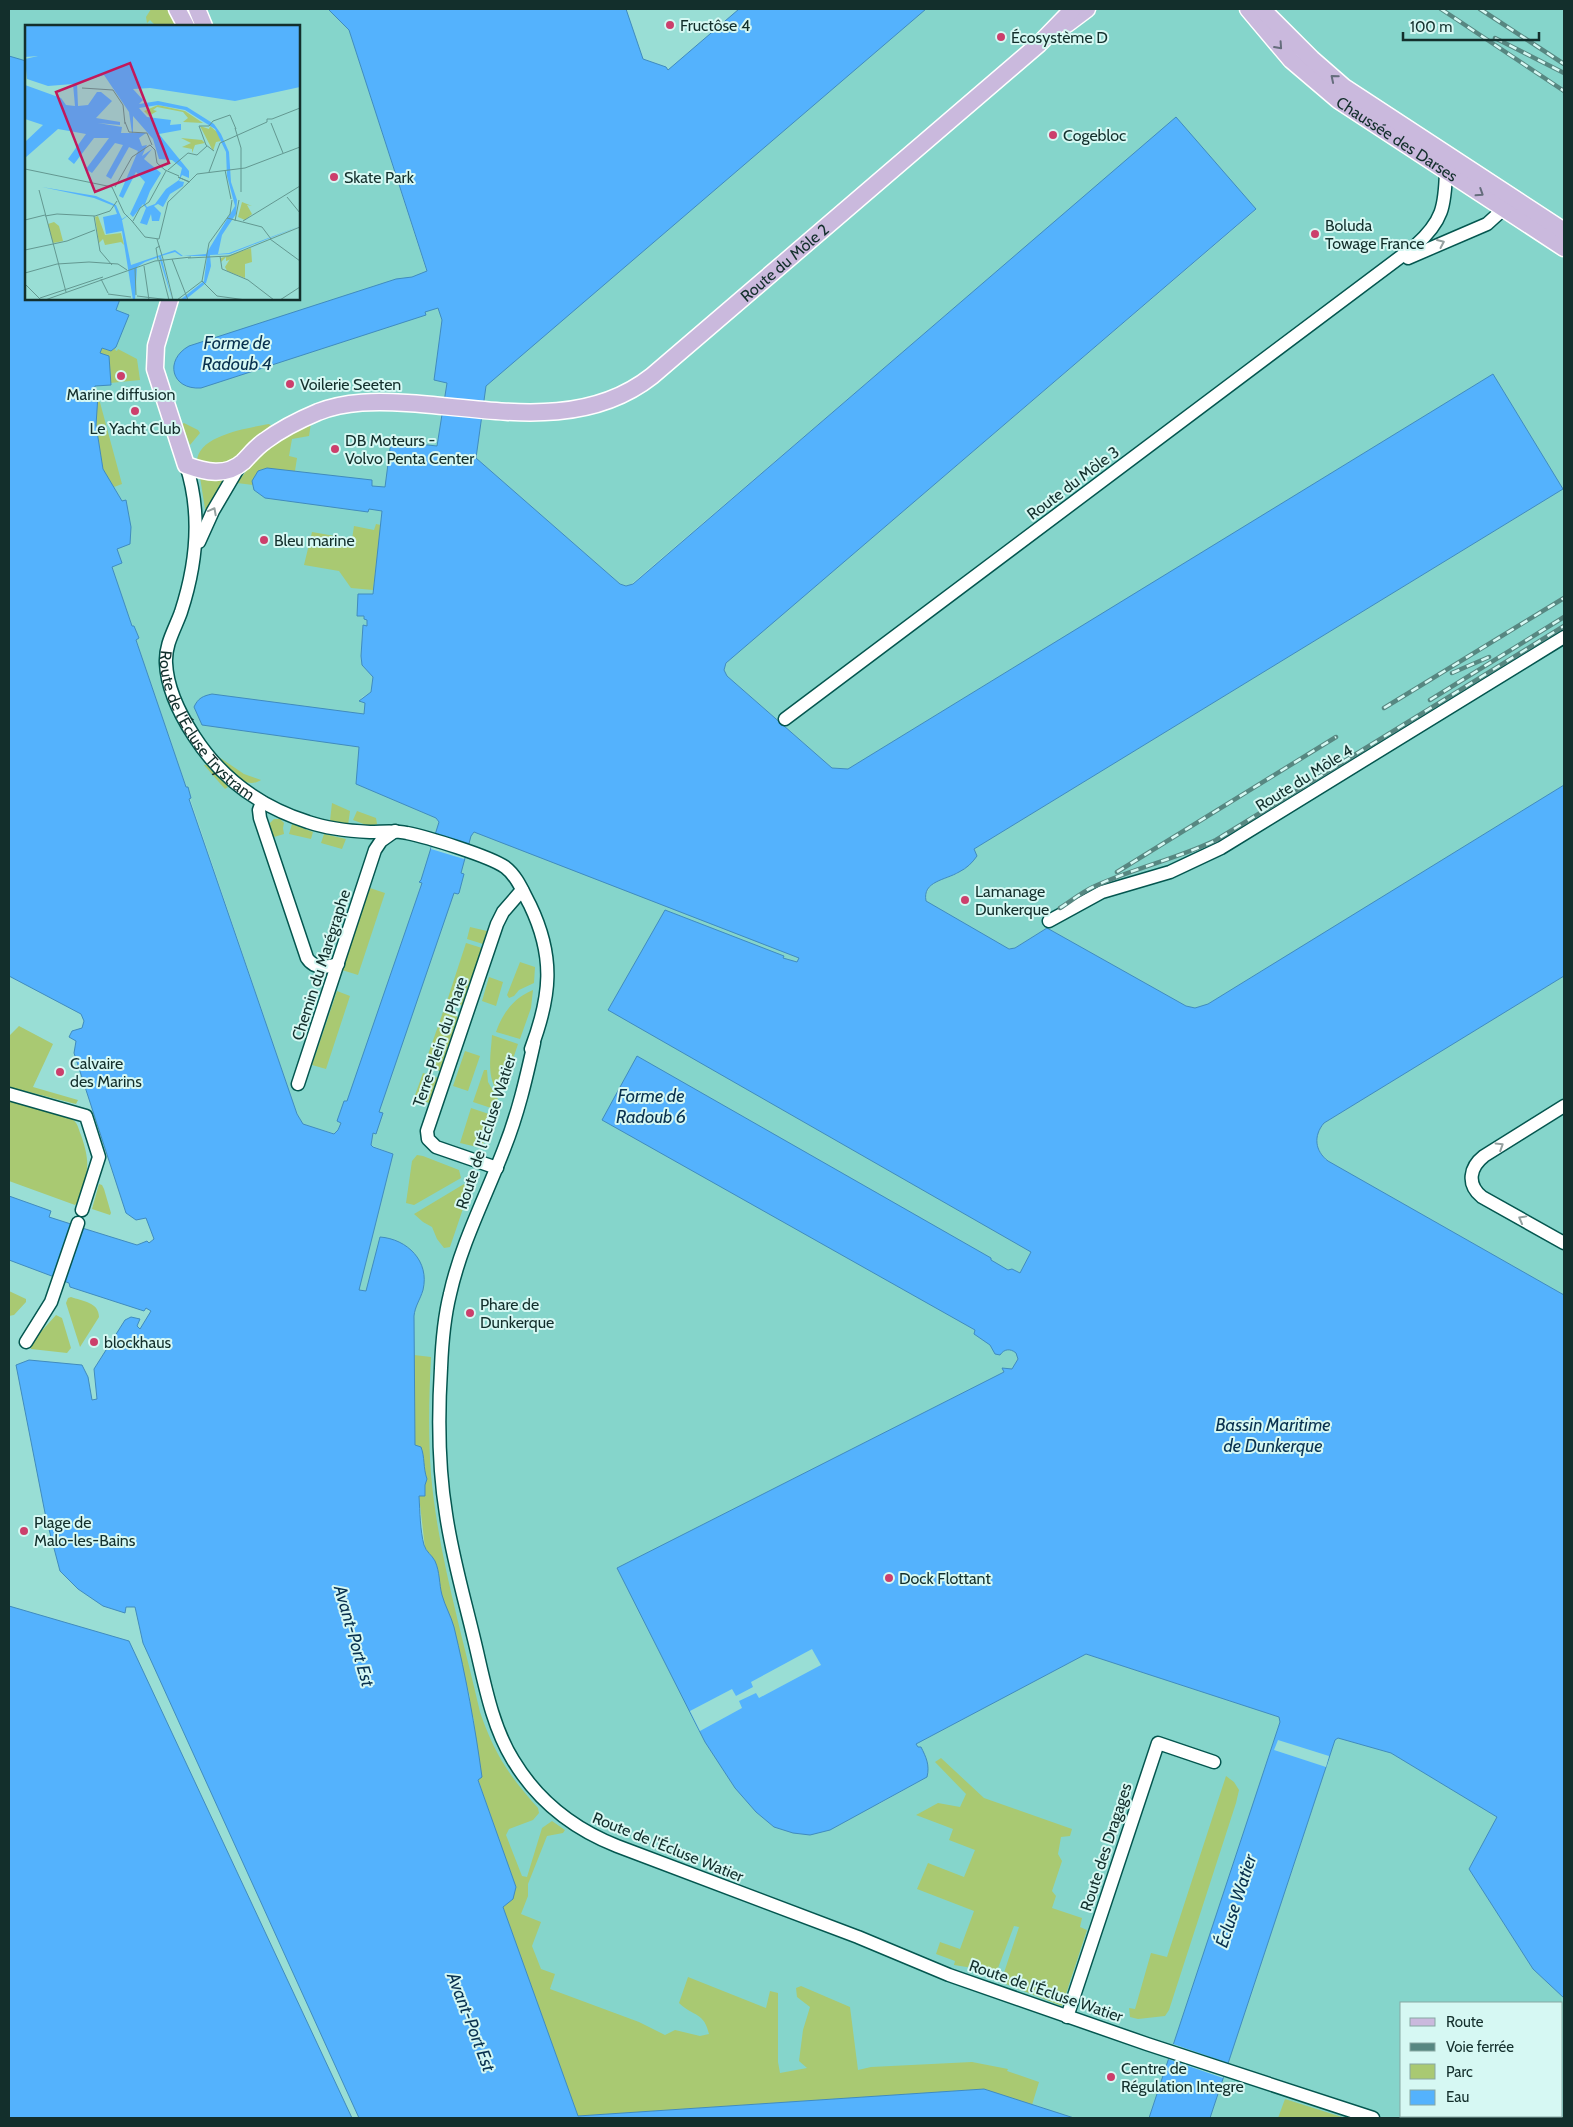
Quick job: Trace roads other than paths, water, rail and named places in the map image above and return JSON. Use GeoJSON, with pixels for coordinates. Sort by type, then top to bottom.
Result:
{"type":"FeatureCollection","features":[{"type":"Feature","properties":{"kind":"main road"},"geometry":{"type":"LineString","coordinates":[[177,9],[185,25]]}},
{"type":"Feature","properties":{"kind":"main road"},"geometry":{"type":"LineString","coordinates":[[197,9],[204,25]]}},
{"type":"Feature","properties":{"kind":"main road","name":"Route du Môle 2"},"geometry":{"type":"LineString","coordinates":[[1039,44],[1073,9]]}},
{"type":"Feature","properties":{"kind":"main road","name":"Route du Môle 2"},"geometry":{"type":"LineString","coordinates":[[241,463],[259,446],[276,434],[300,420],[328,409],[369,402],[539,414],[572,410],[601,402],[643,383],[1039,44],[1087,9]]}},
{"type":"Feature","properties":{"kind":"main road","name":"Chaussée des Darses"},"geometry":{"type":"LineString","coordinates":[[1248,9],[1285,53],[1314,81],[1354,111],[1446,170],[1564,230]]}},
{"type":"Feature","properties":{"kind":"main road","name":"Chaussée des Darses"},"geometry":{"type":"LineString","coordinates":[[1262,9],[1312,59],[1344,87],[1504,200],[1564,248]]}},
{"type":"Feature","properties":{"kind":"main road","name":"Route de l'Écluse Trystram"},"geometry":{"type":"LineString","coordinates":[[170,300],[157,341],[154,364],[157,381],[186,465]]}},
{"type":"Feature","properties":{"kind":"main road"},"geometry":{"type":"LineString","coordinates":[[186,465],[207,471],[221,472],[241,463]]}},
{"type":"Feature","properties":{"kind":"street","name":"Route du Môle 3"},"geometry":{"type":"LineString","coordinates":[[784,719],[1420,241],[1437,222],[1444,203],[1446,170]]}},
{"type":"Feature","properties":{"kind":"street","name":"Route du Môle 3"},"geometry":{"type":"LineString","coordinates":[[1381,272],[1413,255],[1483,226],[1494,217],[1504,200]]}},
{"type":"Feature","properties":{"kind":"street"},"geometry":{"type":"LineString","coordinates":[[194,556],[209,517],[241,463]]}},
{"type":"Feature","properties":{"kind":"street","name":"Route de l'Écluse Trystram"},"geometry":{"type":"LineString","coordinates":[[186,465],[195,504],[197,532],[194,556],[182,609],[167,650],[166,668],[170,685],[188,726],[208,755],[228,777],[262,802],[309,823],[358,831],[395,831],[475,854]]}},
{"type":"Feature","properties":{"kind":"street","name":"Route du Môle 4"},"geometry":{"type":"LineString","coordinates":[[1049,922],[1097,894],[1178,869],[1221,848],[1564,637]]}},
{"type":"Feature","properties":{"kind":"street"},"geometry":{"type":"LineString","coordinates":[[262,802],[259,810],[260,818],[307,958],[310,963],[320,967],[338,964]]}},
{"type":"Feature","properties":{"kind":"street"},"geometry":{"type":"LineString","coordinates":[[358,831],[370,845],[373,855]]}},
{"type":"Feature","properties":{"kind":"street","name":"Chemin du Marégraphe"},"geometry":{"type":"LineString","coordinates":[[298,1084],[373,855],[381,840],[395,831]]}},
{"type":"Feature","properties":{"kind":"street","name":"Route de l'Écluse Watier"},"geometry":{"type":"LineString","coordinates":[[475,854],[505,868],[522,890],[543,936],[548,965],[546,1002],[534,1043],[522,1097],[494,1167],[452,1285],[445,1319],[438,1419],[442,1484],[452,1545],[491,1711],[506,1749],[526,1779],[566,1819],[584,1831],[610,1844],[858,1937],[930,1968],[1067,2017],[1373,2118]]}},
{"type":"Feature","properties":{"kind":"street","name":"Terre-Plein du Phare"},"geometry":{"type":"LineString","coordinates":[[494,1167],[436,1147],[430,1142],[427,1131],[497,924],[503,912],[522,890]]}},
{"type":"Feature","properties":{"kind":"street"},"geometry":{"type":"LineString","coordinates":[[9,1094],[86,1116],[99,1157],[82,1210]]}},
{"type":"Feature","properties":{"kind":"street"},"geometry":{"type":"LineString","coordinates":[[1564,1106],[1480,1159],[1472,1170],[1471,1181],[1475,1191],[1482,1197],[1564,1243]]}},
{"type":"Feature","properties":{"kind":"street"},"geometry":{"type":"LineString","coordinates":[[26,1342],[45,1313],[78,1223]]}},
{"type":"Feature","properties":{"kind":"street","name":"Route des Dragages"},"geometry":{"type":"LineString","coordinates":[[1067,2017],[1158,1743],[1214,1762]]}},
{"type":"Feature","properties":{"kind":"water","name":"Bassin Maritime de Dunkerque"},"geometry":{"type":"Polygon","coordinates":[[[328,9],[626,9],[643,59],[666,67],[668,70],[739,9],[926,9],[486,386],[476,458],[620,584],[626,586],[633,584],[1176,117],[1256,209],[726,663],[724,670],[727,676],[832,768],[848,769],[1493,374],[1563,489],[974,849],[977,856],[971,863],[954,875],[931,885],[926,894],[926,901],[1009,949],[1015,948],[1047,928],[1186,1006],[1195,1008],[1208,1004],[1564,785],[1564,976],[1324,1123],[1318,1133],[1317,1143],[1320,1153],[1328,1161],[1564,1295],[1564,1998],[1533,1969],[1469,1869],[1497,1817],[1391,1753],[1338,1738],[1335,1740],[1210,2118],[1149,2118],[1280,1722],[1279,1717],[1086,1654],[916,1744],[918,1747],[921,1747],[926,1758],[928,1765],[927,1777],[830,1830],[810,1835],[793,1833],[774,1827],[756,1812],[735,1788],[705,1742],[617,1568],[1004,1372],[1002,1368],[1012,1369],[1018,1359],[1014,1351],[1007,1350],[1003,1351],[1000,1355],[995,1354],[990,1345],[974,1334],[975,1330],[602,1120],[637,1056],[991,1258],[991,1260],[1008,1270],[1012,1269],[1020,1273],[1031,1252],[608,1010],[665,910],[784,956],[783,958],[797,962],[799,958],[474,832],[471,836],[461,873],[464,874],[459,893],[454,893],[379,1112],[383,1113],[376,1134],[373,1133],[371,1145],[393,1154],[359,1290],[366,1291],[380,1237],[399,1242],[414,1253],[420,1261],[424,1279],[423,1290],[414,1316],[415,1445],[421,1447],[427,1479],[425,1496],[419,1496],[423,1539],[425,1547],[437,1565],[442,1595],[453,1623],[470,1702],[479,1758],[482,1777],[478,1780],[516,1887],[513,1899],[503,1907],[578,2116],[984,2089],[1074,2118],[359,2118],[143,1643],[135,1607],[126,1607],[125,1613],[103,1606],[78,1589],[60,1571],[46,1518],[16,1365],[29,1360],[82,1365],[88,1377],[92,1400],[97,1399],[94,1369],[125,1320],[131,1317],[140,1319],[137,1326],[140,1329],[151,1311],[146,1308],[144,1311],[70,1287],[69,1283],[61,1280],[79,1227],[137,1245],[147,1241],[149,1243],[154,1239],[146,1218],[136,1220],[126,1213],[74,1053],[76,1041],[69,1037],[72,1031],[82,1028],[84,1021],[81,1014],[9,976],[9,56],[25,61],[25,300],[120,300],[116,310],[129,315],[116,347],[111,351],[102,348],[100,353],[109,356],[111,385],[95,386],[94,394],[98,395],[96,425],[103,469],[122,501],[126,500],[131,527],[130,544],[117,549],[122,563],[112,567],[132,626],[134,626],[139,638],[136,640],[186,787],[188,787],[191,798],[189,799],[297,1114],[303,1124],[334,1134],[338,1130],[341,1123],[337,1121],[344,1101],[347,1101],[422,883],[419,882],[439,822],[436,818],[356,784],[359,747],[202,725],[194,707],[201,698],[212,694],[364,714],[365,703],[359,701],[371,692],[373,677],[362,665],[363,625],[367,626],[367,620],[364,619],[364,616],[357,616],[358,594],[373,594],[382,511],[369,509],[368,512],[265,498],[254,490],[252,481],[258,471],[267,468],[372,480],[372,486],[385,487],[391,441],[437,446],[447,383],[434,380],[442,320],[438,308],[425,312],[426,315],[201,388],[183,384],[174,373],[174,366],[181,352],[189,346],[396,279],[412,277],[427,271],[349,30],[328,9]]]}},
{"type":"Feature","properties":{"kind":"water"},"geometry":{"type":"Polygon","coordinates":[[[9,1196],[51,1211],[49,1217],[74,1225],[57,1278],[9,1260],[9,1196]]]}},
{"type":"Feature","properties":{"kind":"water"},"geometry":{"type":"Polygon","coordinates":[[[9,1606],[129,1641],[352,2118],[9,2118],[9,1606]]]}},
{"type":"Feature","properties":{"kind":"railway"},"geometry":{"type":"LineString","coordinates":[[1441,9],[1564,91]]}},
{"type":"Feature","properties":{"kind":"railway"},"geometry":{"type":"LineString","coordinates":[[1480,9],[1564,64]]}},
{"type":"Feature","properties":{"kind":"railway"},"geometry":{"type":"LineString","coordinates":[[1495,38],[1564,73]]}},
{"type":"Feature","properties":{"kind":"railway"},"geometry":{"type":"LineString","coordinates":[[1384,708],[1564,598]]}},
{"type":"Feature","properties":{"kind":"railway"},"geometry":{"type":"LineString","coordinates":[[1430,700],[1564,617]]}},
{"type":"Feature","properties":{"kind":"railway"},"geometry":{"type":"LineString","coordinates":[[1060,908],[1085,891],[1108,880],[1186,853],[1216,840],[1564,626]]}},
{"type":"Feature","properties":{"kind":"railway"},"geometry":{"type":"LineString","coordinates":[[1452,673],[1489,657]]}},
{"type":"Feature","properties":{"kind":"railway"},"geometry":{"type":"LineString","coordinates":[[1117,872],[1336,737]]}},
{"type":"Feature","properties":{"kind":"place","name":"Fructôse 4"},"geometry":{"type":"Point","coordinates":[670,25]}},
{"type":"Feature","properties":{"kind":"place","name":"Écosystème D"},"geometry":{"type":"Point","coordinates":[1001,37]}},
{"type":"Feature","properties":{"kind":"place","name":"Cogebloc"},"geometry":{"type":"Point","coordinates":[1053,135]}},
{"type":"Feature","properties":{"kind":"place","name":"Skate Park"},"geometry":{"type":"Point","coordinates":[334,177]}},
{"type":"Feature","properties":{"kind":"place","name":"Boluda Towage France"},"geometry":{"type":"Point","coordinates":[1315,234]}},
{"type":"Feature","properties":{"kind":"place","name":"Marine diffusion"},"geometry":{"type":"Point","coordinates":[121,376]}},
{"type":"Feature","properties":{"kind":"place","name":"Voilerie Seeten"},"geometry":{"type":"Point","coordinates":[290,384]}},
{"type":"Feature","properties":{"kind":"place","name":"Le Yacht Club"},"geometry":{"type":"Point","coordinates":[135,411]}},
{"type":"Feature","properties":{"kind":"place","name":"DB Moteurs - Volvo Penta Center"},"geometry":{"type":"Point","coordinates":[335,449]}},
{"type":"Feature","properties":{"kind":"place","name":"Bleu marine"},"geometry":{"type":"Point","coordinates":[264,540]}},
{"type":"Feature","properties":{"kind":"place","name":"Lamanage Dunkerque"},"geometry":{"type":"Point","coordinates":[965,900]}},
{"type":"Feature","properties":{"kind":"place","name":"Calvaire des Marins"},"geometry":{"type":"Point","coordinates":[60,1072]}},
{"type":"Feature","properties":{"kind":"place","name":"Phare de Dunkerque"},"geometry":{"type":"Point","coordinates":[470,1313]}},
{"type":"Feature","properties":{"kind":"place","name":"blockhaus"},"geometry":{"type":"Point","coordinates":[94,1342]}},
{"type":"Feature","properties":{"kind":"place","name":"Plage de Malo-les-Bains"},"geometry":{"type":"Point","coordinates":[24,1531]}},
{"type":"Feature","properties":{"kind":"place","name":"Dock Flottant"},"geometry":{"type":"Point","coordinates":[889,1578]}},
{"type":"Feature","properties":{"kind":"place","name":"Centre de Régulation Integre"},"geometry":{"type":"Point","coordinates":[1111,2077]}},
{"type":"Feature","properties":{"kind":"water label","name":"Forme de Radoub 4"},"geometry":{"type":"Point","coordinates":[237,353]}},
{"type":"Feature","properties":{"kind":"water label","name":"Forme de Radoub 6"},"geometry":{"type":"Point","coordinates":[651,1106]}},
{"type":"Feature","properties":{"kind":"water label","name":"Avant-Port Est"},"geometry":{"type":"Point","coordinates":[354,1636]}},
{"type":"Feature","properties":{"kind":"water label","name":"Écluse Watier"},"geometry":{"type":"Point","coordinates":[1236,1901]}},
{"type":"Feature","properties":{"kind":"water label","name":"Avant-Port Est"},"geometry":{"type":"Point","coordinates":[471,2022]}}]}
